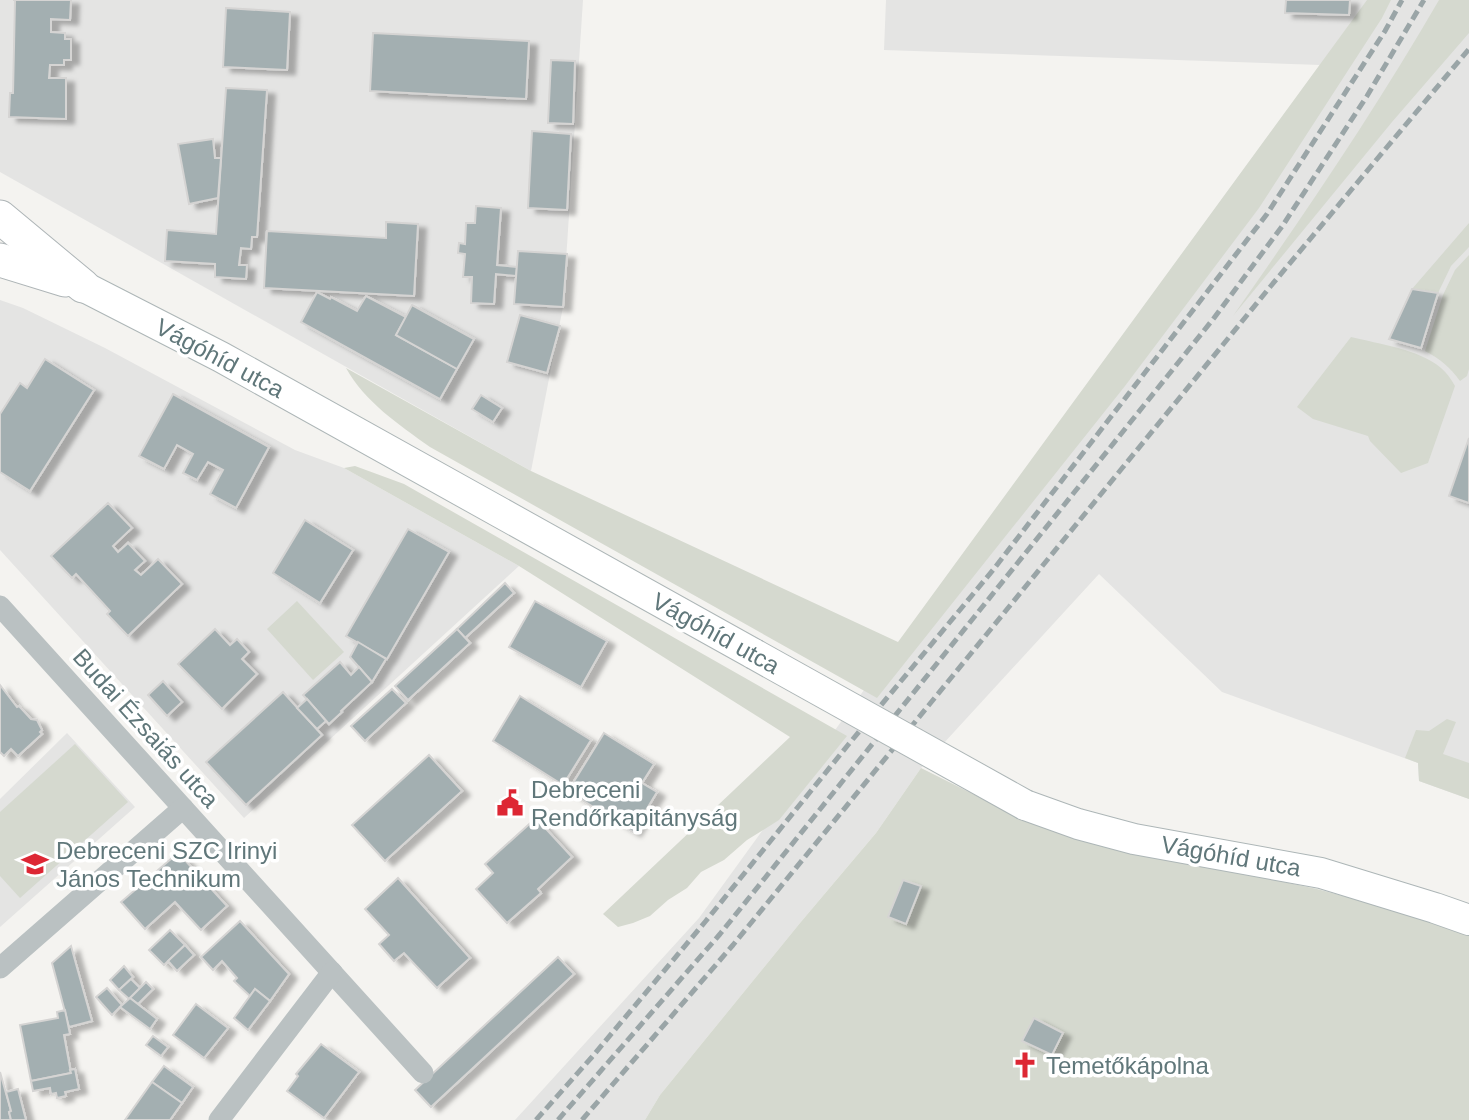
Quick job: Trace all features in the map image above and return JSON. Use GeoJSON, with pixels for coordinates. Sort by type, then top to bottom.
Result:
{"type":"FeatureCollection","features":[{"type":"Feature","properties":{"kind":"main road"},"geometry":{"type":"LineString","coordinates":[[0,217],[83,286]]}},
{"type":"Feature","properties":{"kind":"main road","name":"Vágóhíd utca"},"geometry":{"type":"LineString","coordinates":[[0,245],[221,357],[1025,805],[1134,839],[1321,873],[1469,920]]}},
{"type":"Feature","properties":{"kind":"main road"},"geometry":{"type":"LineString","coordinates":[[0,260],[83,286]]}},
{"type":"Feature","properties":{"kind":"street","name":"Budai Ézsaiás utca"},"geometry":{"type":"LineString","coordinates":[[0,606],[423,1073]]}},
{"type":"Feature","properties":{"kind":"street"},"geometry":{"type":"LineString","coordinates":[[0,968],[183,808]]}},
{"type":"Feature","properties":{"kind":"street"},"geometry":{"type":"LineString","coordinates":[[219,1120],[332,972]]}},
{"type":"Feature","properties":{"kind":"shaded area"},"geometry":{"type":"Polygon","coordinates":[[[0,0],[583,0],[563,307],[531,471],[0,172],[0,0]]]}},
{"type":"Feature","properties":{"kind":"shaded area"},"geometry":{"type":"Polygon","coordinates":[[[886,0],[1469,0],[1469,799],[1419,781],[1418,763],[1222,692],[1099,574],[921,768],[876,833],[660,1095],[645,1120],[515,1120],[699,918],[1320,65],[884,50],[886,0]]]}},
{"type":"Feature","properties":{"kind":"shaded area"},"geometry":{"type":"Polygon","coordinates":[[[1367,0],[1391,0],[1259,208],[1125,386],[877,698],[430,447],[372,402],[346,368],[531,471],[898,642],[1367,0]]]}},
{"type":"Feature","properties":{"kind":"shaded area"},"geometry":{"type":"Polygon","coordinates":[[[1439,0],[1469,0],[1469,33],[1392,122],[1233,316],[1339,160],[1439,0]]]}},
{"type":"Feature","properties":{"kind":"shaded area"},"geometry":{"type":"Polygon","coordinates":[[[1469,223],[1469,247],[1451,266],[1438,293],[1412,289],[1469,223]]]}},
{"type":"Feature","properties":{"kind":"shaded area"},"geometry":{"type":"Polygon","coordinates":[[[1469,255],[1469,369],[1467,376],[1460,381],[1444,364],[1425,351],[1443,295],[1455,270],[1469,255]]]}},
{"type":"Feature","properties":{"kind":"shaded area"},"geometry":{"type":"Polygon","coordinates":[[[0,300],[23,308],[105,348],[295,450],[344,468],[519,566],[244,818],[0,550],[0,300]]]}},
{"type":"Feature","properties":{"kind":"shaded area"},"geometry":{"type":"Polygon","coordinates":[[[1351,337],[1422,356],[1441,368],[1455,386],[1428,463],[1401,473],[1368,436],[1313,419],[1297,407],[1351,337]]]}},
{"type":"Feature","properties":{"kind":"shaded area"},"geometry":{"type":"Polygon","coordinates":[[[355,466],[404,484],[847,736],[779,820],[747,840],[724,860],[701,872],[687,888],[650,916],[618,927],[603,914],[790,737],[519,566],[344,468],[355,466]]]}},
{"type":"Feature","properties":{"kind":"shaded area"},"geometry":{"type":"Polygon","coordinates":[[[297,601],[344,652],[313,680],[267,629],[297,601]]]}},
{"type":"Feature","properties":{"kind":"shaded area"},"geometry":{"type":"Polygon","coordinates":[[[1447,719],[1456,722],[1443,754],[1469,763],[1469,799],[1419,781],[1418,763],[1405,758],[1416,730],[1429,731],[1447,719]]]}},
{"type":"Feature","properties":{"kind":"shaded area","name":"Debreceni SZC Irinyi János Technikum"},"geometry":{"type":"Polygon","coordinates":[[[67,733],[135,807],[0,927],[0,799],[67,733]]]}},
{"type":"Feature","properties":{"kind":"shaded area","name":"Debreceni SZC Irinyi János Technikum"},"geometry":{"type":"Polygon","coordinates":[[[75,744],[128,802],[20,898],[0,876],[0,812],[75,744]]]}},
{"type":"Feature","properties":{"kind":"shaded area"},"geometry":{"type":"Polygon","coordinates":[[[921,768],[1019,817],[1160,856],[1317,889],[1469,931],[1469,1120],[645,1120],[660,1095],[876,833],[921,768]]]}},
{"type":"Feature","properties":{"kind":"building"},"geometry":{"type":"Polygon","coordinates":[[[15,0],[71,0],[70,20],[51,19],[51,32],[65,33],[65,39],[71,39],[71,60],[64,60],[64,65],[50,65],[49,78],[66,78],[66,119],[9,117],[10,93],[13,93],[15,0]]]}},
{"type":"Feature","properties":{"kind":"building"},"geometry":{"type":"Polygon","coordinates":[[[1286,0],[1350,0],[1349,15],[1285,13],[1286,0]]]}},
{"type":"Feature","properties":{"kind":"building"},"geometry":{"type":"Polygon","coordinates":[[[226,8],[290,12],[287,70],[223,67],[226,8]]]}},
{"type":"Feature","properties":{"kind":"building"},"geometry":{"type":"Polygon","coordinates":[[[373,33],[529,41],[526,99],[370,91],[373,33]]]}},
{"type":"Feature","properties":{"kind":"building"},"geometry":{"type":"Polygon","coordinates":[[[551,60],[575,61],[573,124],[548,123],[551,60]]]}},
{"type":"Feature","properties":{"kind":"building"},"geometry":{"type":"Polygon","coordinates":[[[226,88],[267,90],[257,237],[252,237],[251,249],[241,248],[239,265],[247,265],[246,279],[215,277],[215,264],[165,261],[167,230],[216,234],[226,88]]]}},
{"type":"Feature","properties":{"kind":"building"},"geometry":{"type":"Polygon","coordinates":[[[532,131],[571,134],[567,210],[528,208],[532,131]]]}},
{"type":"Feature","properties":{"kind":"building"},"geometry":{"type":"Polygon","coordinates":[[[213,139],[215,158],[221,158],[218,198],[189,204],[178,144],[213,139]]]}},
{"type":"Feature","properties":{"kind":"building"},"geometry":{"type":"Polygon","coordinates":[[[476,206],[501,208],[497,265],[517,267],[516,276],[496,274],[494,304],[471,303],[472,277],[463,277],[465,254],[458,253],[459,243],[465,244],[466,223],[475,223],[476,206]]]}},
{"type":"Feature","properties":{"kind":"building"},"geometry":{"type":"Polygon","coordinates":[[[386,222],[418,224],[414,296],[264,288],[267,231],[386,238],[386,222]]]}},
{"type":"Feature","properties":{"kind":"building"},"geometry":{"type":"Polygon","coordinates":[[[518,251],[567,254],[563,307],[514,304],[518,251]]]}},
{"type":"Feature","properties":{"kind":"building"},"geometry":{"type":"Polygon","coordinates":[[[1412,289],[1438,293],[1421,348],[1389,339],[1412,289]]]}},
{"type":"Feature","properties":{"kind":"building"},"geometry":{"type":"Polygon","coordinates":[[[317,292],[357,311],[366,296],[406,317],[396,335],[457,369],[440,399],[301,322],[317,292]]]}},
{"type":"Feature","properties":{"kind":"building"},"geometry":{"type":"Polygon","coordinates":[[[412,305],[474,339],[457,369],[396,335],[412,305]]]}},
{"type":"Feature","properties":{"kind":"building"},"geometry":{"type":"Polygon","coordinates":[[[520,315],[560,326],[547,373],[507,362],[520,315]]]}},
{"type":"Feature","properties":{"kind":"building"},"geometry":{"type":"Polygon","coordinates":[[[45,359],[94,390],[30,491],[0,472],[0,414],[20,383],[27,388],[45,359]]]}},
{"type":"Feature","properties":{"kind":"building"},"geometry":{"type":"Polygon","coordinates":[[[173,394],[269,447],[236,508],[210,494],[223,470],[208,462],[197,480],[183,473],[193,454],[177,445],[164,469],[139,456],[173,394]]]}},
{"type":"Feature","properties":{"kind":"building"},"geometry":{"type":"Polygon","coordinates":[[[481,395],[502,408],[493,422],[472,409],[481,395]]]}},
{"type":"Feature","properties":{"kind":"building"},"geometry":{"type":"Polygon","coordinates":[[[1469,438],[1469,503],[1449,496],[1469,438]]]}},
{"type":"Feature","properties":{"kind":"building"},"geometry":{"type":"Polygon","coordinates":[[[108,503],[132,528],[113,546],[118,552],[128,543],[145,561],[135,570],[141,575],[158,559],[182,584],[128,636],[107,614],[110,611],[76,574],[72,578],[51,556],[108,503]]]}},
{"type":"Feature","properties":{"kind":"building"},"geometry":{"type":"Polygon","coordinates":[[[305,520],[353,550],[320,603],[273,573],[305,520]]]}},
{"type":"Feature","properties":{"kind":"building"},"geometry":{"type":"Polygon","coordinates":[[[408,529],[449,552],[387,659],[346,636],[408,529]]]}},
{"type":"Feature","properties":{"kind":"building"},"geometry":{"type":"Polygon","coordinates":[[[505,583],[514,593],[465,638],[457,629],[505,583]]]}},
{"type":"Feature","properties":{"kind":"building"},"geometry":{"type":"Polygon","coordinates":[[[535,601],[607,641],[581,687],[509,647],[535,601]]]}},
{"type":"Feature","properties":{"kind":"building"},"geometry":{"type":"Polygon","coordinates":[[[215,629],[230,645],[237,639],[249,652],[242,659],[257,674],[222,709],[178,664],[215,629]]]}},
{"type":"Feature","properties":{"kind":"building"},"geometry":{"type":"Polygon","coordinates":[[[457,629],[470,643],[408,700],[395,686],[457,629]]]}},
{"type":"Feature","properties":{"kind":"building"},"geometry":{"type":"Polygon","coordinates":[[[358,642],[386,659],[372,682],[350,657],[358,642]]]}},
{"type":"Feature","properties":{"kind":"building"},"geometry":{"type":"Polygon","coordinates":[[[340,662],[351,675],[359,667],[372,682],[329,724],[303,695],[340,662]]]}},
{"type":"Feature","properties":{"kind":"building"},"geometry":{"type":"Polygon","coordinates":[[[163,681],[182,702],[167,716],[148,695],[163,681]]]}},
{"type":"Feature","properties":{"kind":"building"},"geometry":{"type":"Polygon","coordinates":[[[0,685],[17,707],[31,719],[37,720],[42,730],[42,734],[18,756],[11,749],[4,756],[0,752],[0,685]]]}},
{"type":"Feature","properties":{"kind":"building"},"geometry":{"type":"Polygon","coordinates":[[[392,689],[406,703],[365,741],[351,726],[392,689]]]}},
{"type":"Feature","properties":{"kind":"building"},"geometry":{"type":"Polygon","coordinates":[[[283,692],[322,735],[246,805],[206,762],[283,692]]]}},
{"type":"Feature","properties":{"kind":"building"},"geometry":{"type":"Polygon","coordinates":[[[520,696],[591,740],[563,785],[493,741],[520,696]]]}},
{"type":"Feature","properties":{"kind":"building"},"geometry":{"type":"Polygon","coordinates":[[[307,699],[326,721],[317,729],[297,708],[307,699]]]}},
{"type":"Feature","properties":{"kind":"building"},"geometry":{"type":"Polygon","coordinates":[[[604,733],[654,764],[642,783],[657,792],[633,832],[568,791],[604,733]]]}},
{"type":"Feature","properties":{"kind":"building"},"geometry":{"type":"Polygon","coordinates":[[[429,755],[462,791],[385,861],[352,825],[429,755]]]}},
{"type":"Feature","properties":{"kind":"building"},"geometry":{"type":"Polygon","coordinates":[[[536,818],[572,857],[538,889],[541,893],[507,923],[476,889],[493,873],[485,864],[536,818]]]}},
{"type":"Feature","properties":{"kind":"building"},"geometry":{"type":"Polygon","coordinates":[[[172,858],[183,858],[227,906],[201,930],[175,902],[145,929],[121,902],[172,858]]]}},
{"type":"Feature","properties":{"kind":"building"},"geometry":{"type":"Polygon","coordinates":[[[398,878],[470,958],[437,988],[404,953],[394,961],[379,944],[389,935],[365,909],[398,878]]]}},
{"type":"Feature","properties":{"kind":"building"},"geometry":{"type":"Polygon","coordinates":[[[903,880],[921,886],[906,924],[888,917],[903,880]]]}},
{"type":"Feature","properties":{"kind":"building"},"geometry":{"type":"Polygon","coordinates":[[[240,921],[289,974],[270,1001],[255,989],[250,996],[234,981],[237,978],[222,961],[213,970],[201,957],[240,921]]]}},
{"type":"Feature","properties":{"kind":"building"},"geometry":{"type":"Polygon","coordinates":[[[170,930],[185,945],[164,965],[149,950],[170,930]]]}},
{"type":"Feature","properties":{"kind":"building"},"geometry":{"type":"Polygon","coordinates":[[[185,945],[194,955],[177,971],[168,961],[185,945]]]}},
{"type":"Feature","properties":{"kind":"building"},"geometry":{"type":"Polygon","coordinates":[[[71,946],[92,1021],[69,1027],[52,963],[71,946]]]}},
{"type":"Feature","properties":{"kind":"building"},"geometry":{"type":"Polygon","coordinates":[[[558,957],[574,974],[431,1107],[415,1090],[558,957]]]}},
{"type":"Feature","properties":{"kind":"building"},"geometry":{"type":"Polygon","coordinates":[[[124,966],[133,977],[119,990],[110,980],[124,966]]]}},
{"type":"Feature","properties":{"kind":"building"},"geometry":{"type":"Polygon","coordinates":[[[131,979],[140,988],[129,999],[119,990],[131,979]]]}},
{"type":"Feature","properties":{"kind":"building"},"geometry":{"type":"Polygon","coordinates":[[[146,982],[153,989],[138,1004],[130,998],[146,982]]]}},
{"type":"Feature","properties":{"kind":"building"},"geometry":{"type":"Polygon","coordinates":[[[107,988],[122,1005],[112,1015],[96,997],[107,988]]]}},
{"type":"Feature","properties":{"kind":"building"},"geometry":{"type":"Polygon","coordinates":[[[255,989],[270,1001],[248,1030],[234,1018],[255,989]]]}},
{"type":"Feature","properties":{"kind":"building"},"geometry":{"type":"Polygon","coordinates":[[[130,998],[157,1019],[150,1029],[120,1007],[130,998]]]}},
{"type":"Feature","properties":{"kind":"building"},"geometry":{"type":"Polygon","coordinates":[[[196,1004],[228,1028],[204,1058],[173,1035],[196,1004]]]}},
{"type":"Feature","properties":{"kind":"building"},"geometry":{"type":"Polygon","coordinates":[[[65,1010],[70,1034],[64,1035],[71,1073],[31,1081],[20,1025],[58,1018],[57,1012],[65,1010]]]}},
{"type":"Feature","properties":{"kind":"building"},"geometry":{"type":"Polygon","coordinates":[[[1034,1018],[1063,1033],[1052,1055],[1022,1041],[1034,1018]]]}},
{"type":"Feature","properties":{"kind":"building"},"geometry":{"type":"Polygon","coordinates":[[[153,1036],[168,1047],[161,1056],[146,1045],[153,1036]]]}},
{"type":"Feature","properties":{"kind":"building"},"geometry":{"type":"Polygon","coordinates":[[[321,1044],[359,1072],[324,1118],[287,1091],[298,1076],[296,1074],[321,1044]]]}},
{"type":"Feature","properties":{"kind":"building"},"geometry":{"type":"Polygon","coordinates":[[[164,1066],[193,1087],[182,1103],[152,1082],[164,1066]]]}},
{"type":"Feature","properties":{"kind":"building"},"geometry":{"type":"Polygon","coordinates":[[[75,1069],[79,1089],[65,1092],[66,1096],[57,1098],[56,1093],[51,1094],[50,1088],[33,1091],[31,1081],[71,1073],[70,1070],[75,1069]]]}},
{"type":"Feature","properties":{"kind":"building"},"geometry":{"type":"Polygon","coordinates":[[[0,1072],[11,1111],[11,1120],[0,1120],[0,1072]]]}},
{"type":"Feature","properties":{"kind":"building"},"geometry":{"type":"Polygon","coordinates":[[[152,1082],[182,1103],[170,1120],[125,1120],[152,1082]]]}},
{"type":"Feature","properties":{"kind":"building"},"geometry":{"type":"Polygon","coordinates":[[[18,1089],[26,1120],[11,1120],[6,1092],[18,1089]]]}},
{"type":"Feature","properties":{"kind":"railway"},"geometry":{"type":"LineString","coordinates":[[536,1120],[705,922],[993,570],[1267,214],[1385,31],[1402,0]]}},
{"type":"Feature","properties":{"kind":"railway"},"geometry":{"type":"LineString","coordinates":[[558,1120],[720,934],[1214,318],[1283,225],[1367,96],[1424,0]]}},
{"type":"Feature","properties":{"kind":"railway"},"geometry":{"type":"LineString","coordinates":[[582,1120],[733,945],[1270,287],[1469,49]]}},
{"type":"Feature","properties":{"kind":"place","name":"Debreceni Rendőrkapitányság"},"geometry":{"type":"Point","coordinates":[510,803]}},
{"type":"Feature","properties":{"kind":"place","name":"Debreceni SZC Irinyi János Technikum"},"geometry":{"type":"Point","coordinates":[35,864]}},
{"type":"Feature","properties":{"kind":"place","name":"Temetőkápolna"},"geometry":{"type":"Point","coordinates":[1025,1065]}}]}
